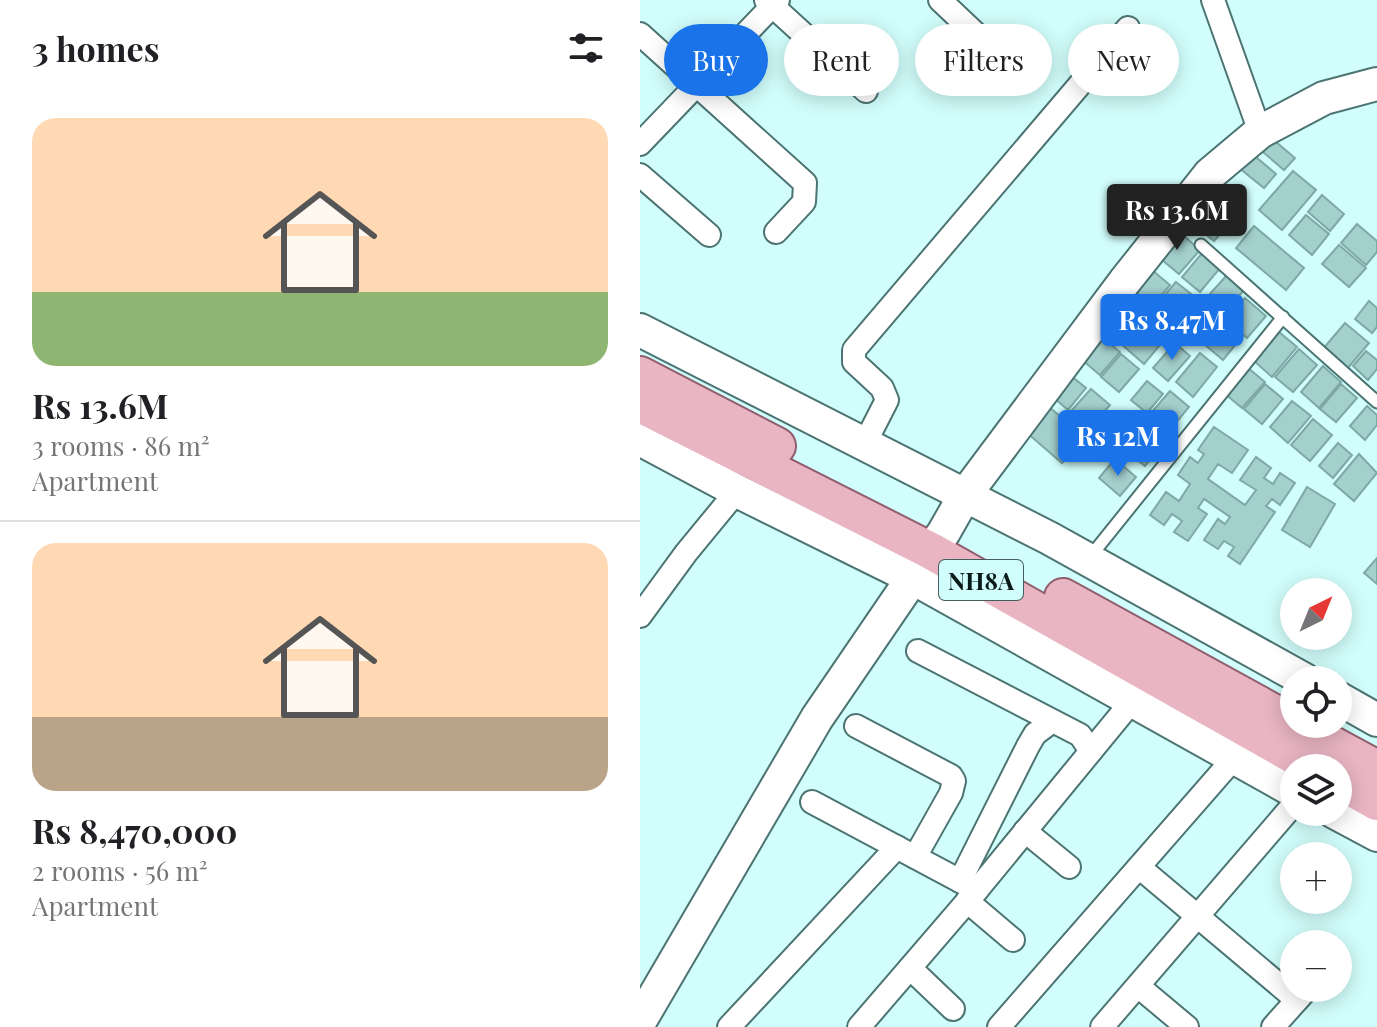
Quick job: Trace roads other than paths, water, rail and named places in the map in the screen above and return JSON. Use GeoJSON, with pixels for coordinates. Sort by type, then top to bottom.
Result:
{"type":"FeatureCollection","features":[{"type":"Feature","properties":{"kind":"main road","name":"NH8A"},"geometry":{"type":"LineString","coordinates":[[640,375],[929,554],[1280,717]]}},
{"type":"Feature","properties":{"kind":"main road","name":"NH8A"},"geometry":{"type":"LineString","coordinates":[[640,404],[929,554],[1291,754]]}},
{"type":"Feature","properties":{"kind":"main road","name":"NH8A"},"geometry":{"type":"LineString","coordinates":[[1320,738],[1377,769]]}},
{"type":"Feature","properties":{"kind":"main road"},"geometry":{"type":"LineString","coordinates":[[1352,788],[1377,802]]}},
{"type":"Feature","properties":{"kind":"street"},"geometry":{"type":"LineString","coordinates":[[940,0],[965,24]]}},
{"type":"Feature","properties":{"kind":"street"},"geometry":{"type":"LineString","coordinates":[[1213,0],[1260,132]]}},
{"type":"Feature","properties":{"kind":"street"},"geometry":{"type":"LineString","coordinates":[[753,24],[772,2],[795,24]]}},
{"type":"Feature","properties":{"kind":"street"},"geometry":{"type":"LineString","coordinates":[[640,34],[664,55]]}},
{"type":"Feature","properties":{"kind":"street"},"geometry":{"type":"LineString","coordinates":[[641,1024],[817,718],[929,554],[965,495],[1125,281],[1210,174],[1260,132],[1324,98],[1377,84]]}},
{"type":"Feature","properties":{"kind":"street"},"geometry":{"type":"LineString","coordinates":[[640,144],[688,96]]}},
{"type":"Feature","properties":{"kind":"street"},"geometry":{"type":"LineString","coordinates":[[711,96],[805,183],[804,202],[776,232]]}},
{"type":"Feature","properties":{"kind":"street"},"geometry":{"type":"LineString","coordinates":[[864,445],[887,400],[882,388],[854,362],[854,350],[1070,96]]}},
{"type":"Feature","properties":{"kind":"street"},"geometry":{"type":"LineString","coordinates":[[640,175],[709,235]]}},
{"type":"Feature","properties":{"kind":"street"},"geometry":{"type":"LineString","coordinates":[[640,330],[1088,559],[1280,666]]}},
{"type":"Feature","properties":{"kind":"street"},"geometry":{"type":"LineString","coordinates":[[640,439],[737,491],[929,554],[1133,700],[1280,783]]}},
{"type":"Feature","properties":{"kind":"street"},"geometry":{"type":"LineString","coordinates":[[640,616],[737,491]]}},
{"type":"Feature","properties":{"kind":"street"},"geometry":{"type":"LineString","coordinates":[[918,651],[1080,735],[1091,751]]}},
{"type":"Feature","properties":{"kind":"street"},"geometry":{"type":"LineString","coordinates":[[859,1027],[910,968],[968,891],[1025,831],[1133,700]]}},
{"type":"Feature","properties":{"kind":"street"},"geometry":{"type":"LineString","coordinates":[[1352,706],[1377,720]]}},
{"type":"Feature","properties":{"kind":"street"},"geometry":{"type":"LineString","coordinates":[[968,891],[1028,746],[1035,734],[1051,722]]}},
{"type":"Feature","properties":{"kind":"street"},"geometry":{"type":"LineString","coordinates":[[729,1027],[906,852],[951,793],[954,781],[951,776],[856,726]]}},
{"type":"Feature","properties":{"kind":"street"},"geometry":{"type":"LineString","coordinates":[[999,1027],[1235,757]]}},
{"type":"Feature","properties":{"kind":"street"},"geometry":{"type":"LineString","coordinates":[[812,802],[906,852],[968,891],[1013,940]]}},
{"type":"Feature","properties":{"kind":"street"},"geometry":{"type":"LineString","coordinates":[[1102,1027],[1280,820]]}},
{"type":"Feature","properties":{"kind":"street"},"geometry":{"type":"LineString","coordinates":[[1352,822],[1377,835]]}},
{"type":"Feature","properties":{"kind":"street"},"geometry":{"type":"LineString","coordinates":[[1025,831],[1069,867]]}},
{"type":"Feature","properties":{"kind":"street"},"geometry":{"type":"LineString","coordinates":[[1139,867],[1280,978]]}},
{"type":"Feature","properties":{"kind":"street"},"geometry":{"type":"LineString","coordinates":[[910,968],[953,1009]]}},
{"type":"Feature","properties":{"kind":"street"},"geometry":{"type":"LineString","coordinates":[[1138,986],[1187,1027]]}},
{"type":"Feature","properties":{"kind":"street"},"geometry":{"type":"LineString","coordinates":[[1273,1027],[1295,1002]]}},
{"type":"Feature","properties":{"kind":"lane"},"geometry":{"type":"LineString","coordinates":[[1201,245],[1377,402]]}},
{"type":"Feature","properties":{"kind":"lane"},"geometry":{"type":"LineString","coordinates":[[1088,559],[1283,317]]}}]}
